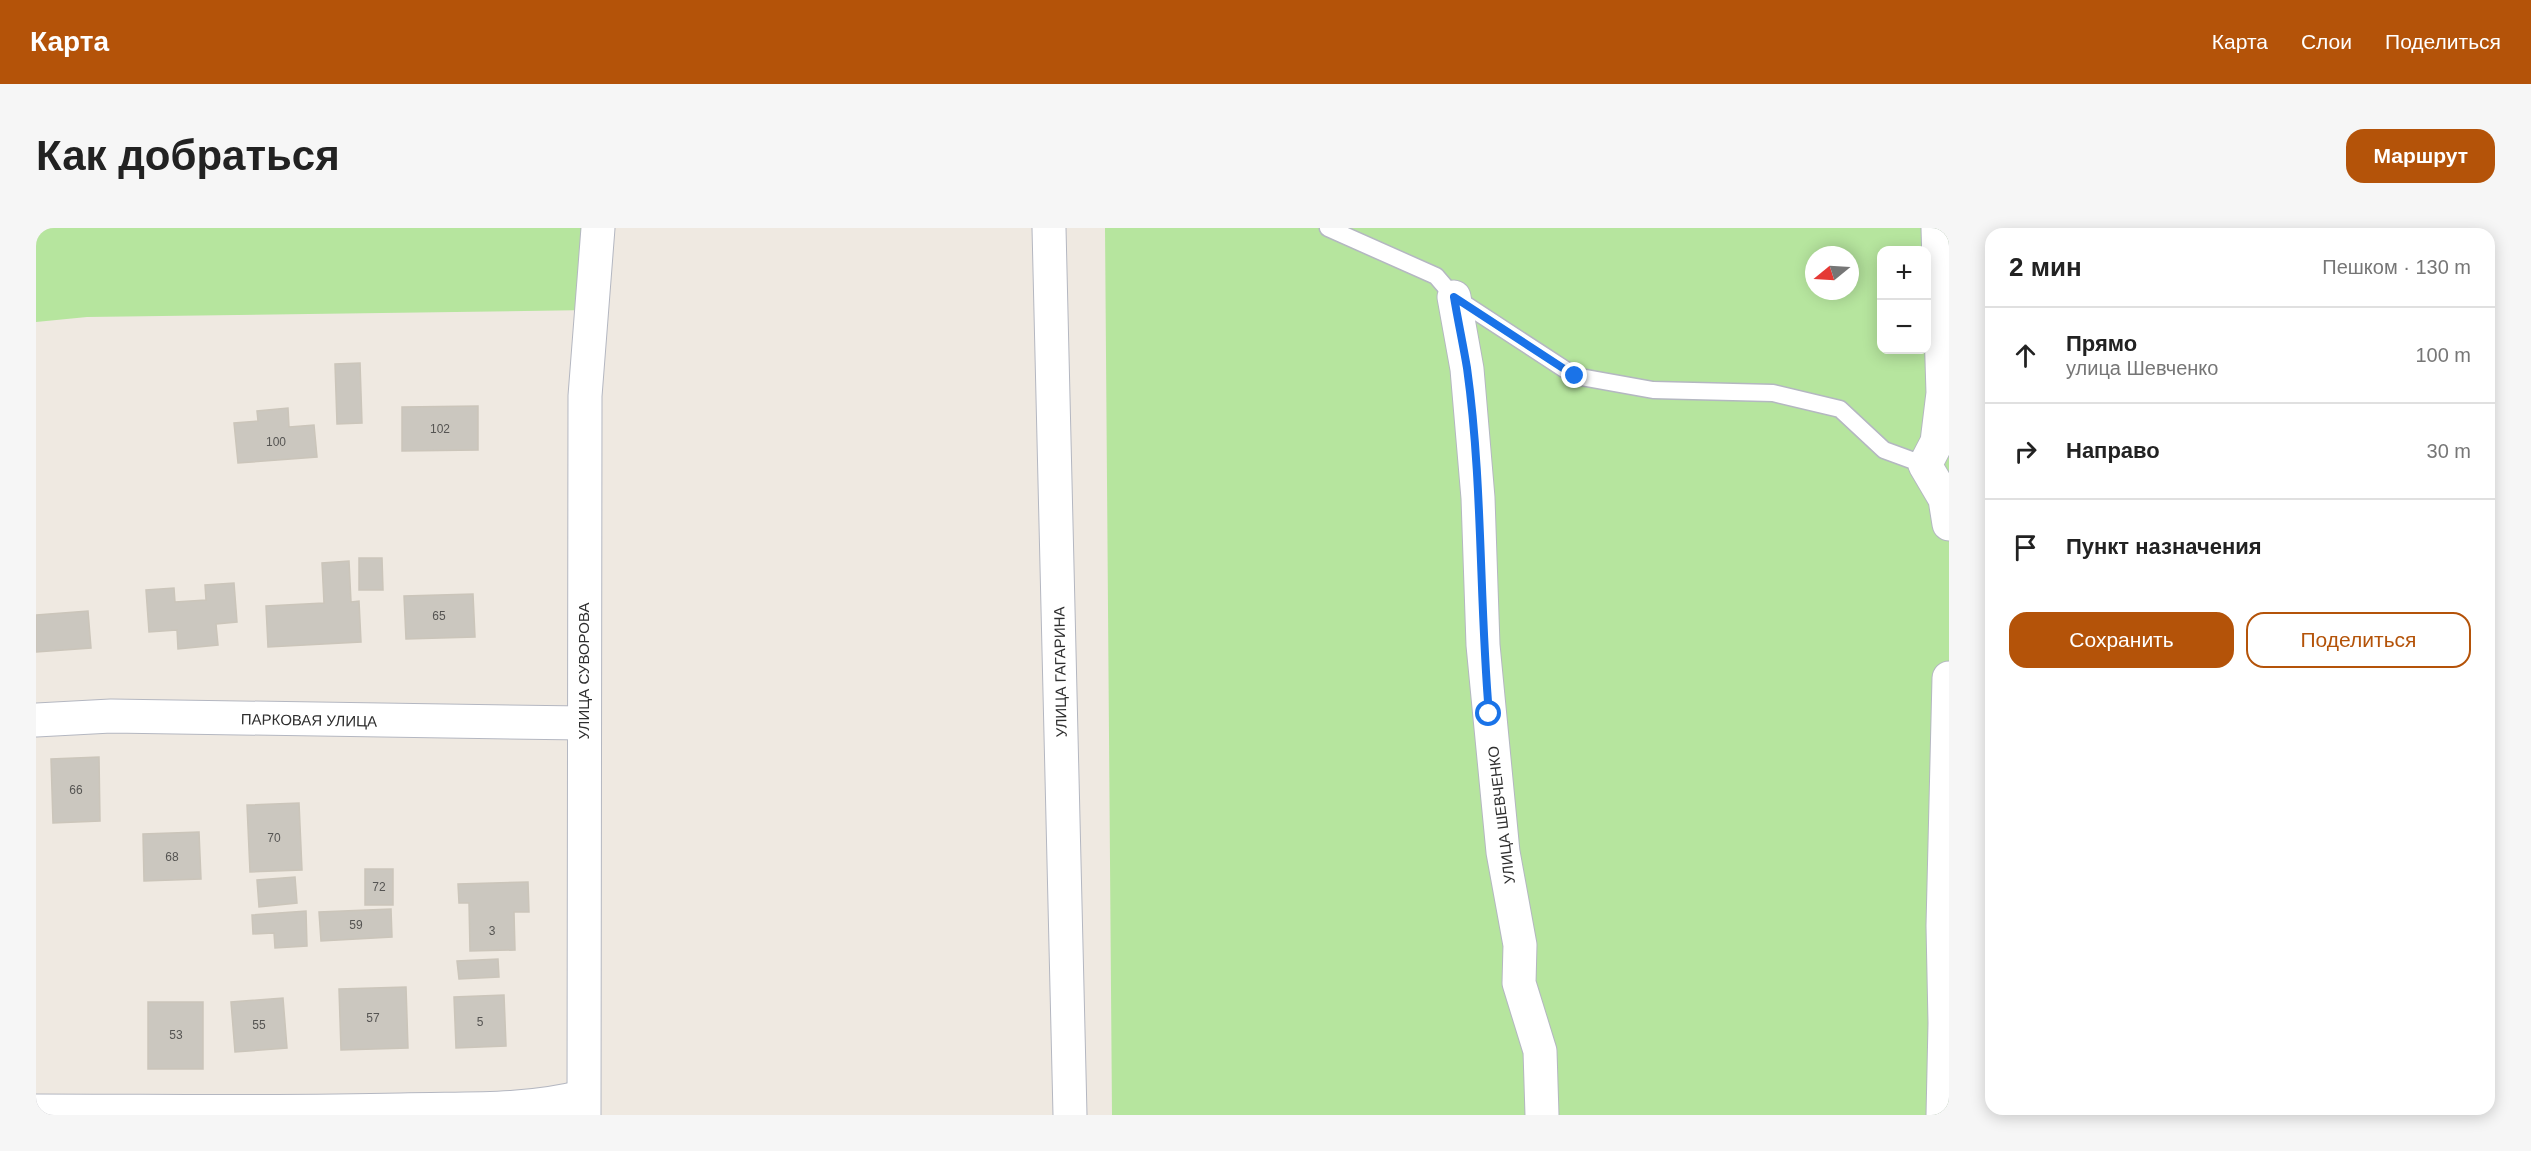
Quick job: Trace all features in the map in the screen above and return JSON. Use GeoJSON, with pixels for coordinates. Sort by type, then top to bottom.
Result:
{"type":"FeatureCollection","features":[{"type":"Feature","properties":{"kind":"street","name":"УЛИЦА СУВОРОВА"},"geometry":{"type":"LineString","coordinates":[[583,1106],[585,396],[598,228]]}},
{"type":"Feature","properties":{"kind":"street","name":"УЛИЦА ГАГАРИНА"},"geometry":{"type":"LineString","coordinates":[[1049,228],[1070,1115]]}},
{"type":"Feature","properties":{"kind":"street"},"geometry":{"type":"LineString","coordinates":[[1938,228],[1943,393],[1937,442],[1925,465],[1945,499],[1949,524]]}},
{"type":"Feature","properties":{"kind":"street","name":"УЛИЦА ШЕВЧЕНКО"},"geometry":{"type":"LineString","coordinates":[[1454,297],[1469,392],[1478,498],[1483,645],[1503,852],[1520,945],[1519,983],[1540,1051],[1542,1115]]}},
{"type":"Feature","properties":{"kind":"street"},"geometry":{"type":"LineString","coordinates":[[1943,1115],[1947,1005],[1943,926],[1949,678]]}},
{"type":"Feature","properties":{"kind":"street","name":"ПАРКОВАЯ УЛИЦА"},"geometry":{"type":"LineString","coordinates":[[36,720],[111,716],[583,723]]}},
{"type":"Feature","properties":{"kind":"street"},"geometry":{"type":"LineString","coordinates":[[36,1111],[376,1110],[504,1107],[557,1103],[583,1106]]}},
{"type":"Feature","properties":{"kind":"lane"},"geometry":{"type":"LineString","coordinates":[[1328,228],[1436,276],[1454,297],[1575,376],[1653,390],[1773,393],[1840,409],[1884,450],[1925,465]]}},
{"type":"Feature","properties":{"kind":"green space"},"geometry":{"type":"Polygon","coordinates":[[[36,228],[598,228],[591,310],[87,317],[36,322],[36,228]]]}},
{"type":"Feature","properties":{"kind":"green space"},"geometry":{"type":"Polygon","coordinates":[[[1105,228],[1949,228],[1949,1115],[1112,1115],[1105,228]]]}},
{"type":"Feature","properties":{"kind":"building"},"geometry":{"type":"Polygon","coordinates":[[[360,363],[362,423],[337,424],[335,364],[360,363]]]}},
{"type":"Feature","properties":{"kind":"building"},"geometry":{"type":"Polygon","coordinates":[[[478,406],[478,450],[402,451],[402,407],[478,406]]]}},
{"type":"Feature","properties":{"kind":"building"},"geometry":{"type":"Polygon","coordinates":[[[288,408],[289,427],[314,425],[317,457],[238,463],[234,423],[258,421],[257,411],[288,408]]]}},
{"type":"Feature","properties":{"kind":"building"},"geometry":{"type":"Polygon","coordinates":[[[359,558],[382,558],[383,590],[359,590],[359,558]]]}},
{"type":"Feature","properties":{"kind":"building"},"geometry":{"type":"Polygon","coordinates":[[[349,561],[351,602],[359,601],[361,642],[268,647],[266,606],[324,603],[322,563],[349,561]]]}},
{"type":"Feature","properties":{"kind":"building"},"geometry":{"type":"Polygon","coordinates":[[[234,583],[237,622],[216,624],[218,645],[178,649],[177,630],[149,632],[146,590],[174,588],[175,602],[206,600],[205,585],[234,583]]]}},
{"type":"Feature","properties":{"kind":"building"},"geometry":{"type":"Polygon","coordinates":[[[473,594],[475,637],[406,639],[404,596],[473,594]]]}},
{"type":"Feature","properties":{"kind":"building"},"geometry":{"type":"Polygon","coordinates":[[[88,611],[91,648],[36,652],[36,615],[88,611]]]}},
{"type":"Feature","properties":{"kind":"building"},"geometry":{"type":"Polygon","coordinates":[[[99,757],[100,821],[53,823],[51,759],[99,757]]]}},
{"type":"Feature","properties":{"kind":"building"},"geometry":{"type":"Polygon","coordinates":[[[299,803],[302,870],[250,872],[247,805],[299,803]]]}},
{"type":"Feature","properties":{"kind":"building"},"geometry":{"type":"Polygon","coordinates":[[[199,832],[201,879],[144,881],[143,834],[199,832]]]}},
{"type":"Feature","properties":{"kind":"building"},"geometry":{"type":"Polygon","coordinates":[[[365,869],[393,869],[393,905],[365,905],[365,869]]]}},
{"type":"Feature","properties":{"kind":"building"},"geometry":{"type":"Polygon","coordinates":[[[295,877],[297,903],[259,907],[257,880],[295,877]]]}},
{"type":"Feature","properties":{"kind":"building"},"geometry":{"type":"Polygon","coordinates":[[[528,882],[529,912],[514,912],[515,950],[470,951],[469,903],[459,903],[458,884],[528,882]]]}},
{"type":"Feature","properties":{"kind":"building"},"geometry":{"type":"Polygon","coordinates":[[[391,909],[392,937],[321,941],[319,912],[391,909]]]}},
{"type":"Feature","properties":{"kind":"building"},"geometry":{"type":"Polygon","coordinates":[[[306,911],[307,946],[275,948],[274,933],[253,934],[252,915],[306,911]]]}},
{"type":"Feature","properties":{"kind":"building"},"geometry":{"type":"Polygon","coordinates":[[[498,959],[499,977],[459,979],[457,961],[498,959]]]}},
{"type":"Feature","properties":{"kind":"building"},"geometry":{"type":"Polygon","coordinates":[[[406,987],[408,1048],[341,1050],[339,989],[406,987]]]}},
{"type":"Feature","properties":{"kind":"building"},"geometry":{"type":"Polygon","coordinates":[[[504,995],[506,1046],[456,1048],[454,997],[504,995]]]}},
{"type":"Feature","properties":{"kind":"building"},"geometry":{"type":"Polygon","coordinates":[[[283,998],[287,1048],[235,1052],[231,1002],[283,998]]]}},
{"type":"Feature","properties":{"kind":"building"},"geometry":{"type":"Polygon","coordinates":[[[148,1002],[203,1002],[203,1069],[148,1069],[148,1002]]]}},
{"type":"Feature","properties":{"kind":"route"},"geometry":{"type":"LineString","coordinates":[[1489,714],[1483,645],[1478,498],[1469,390],[1454,297],[1575,376]]}}]}
